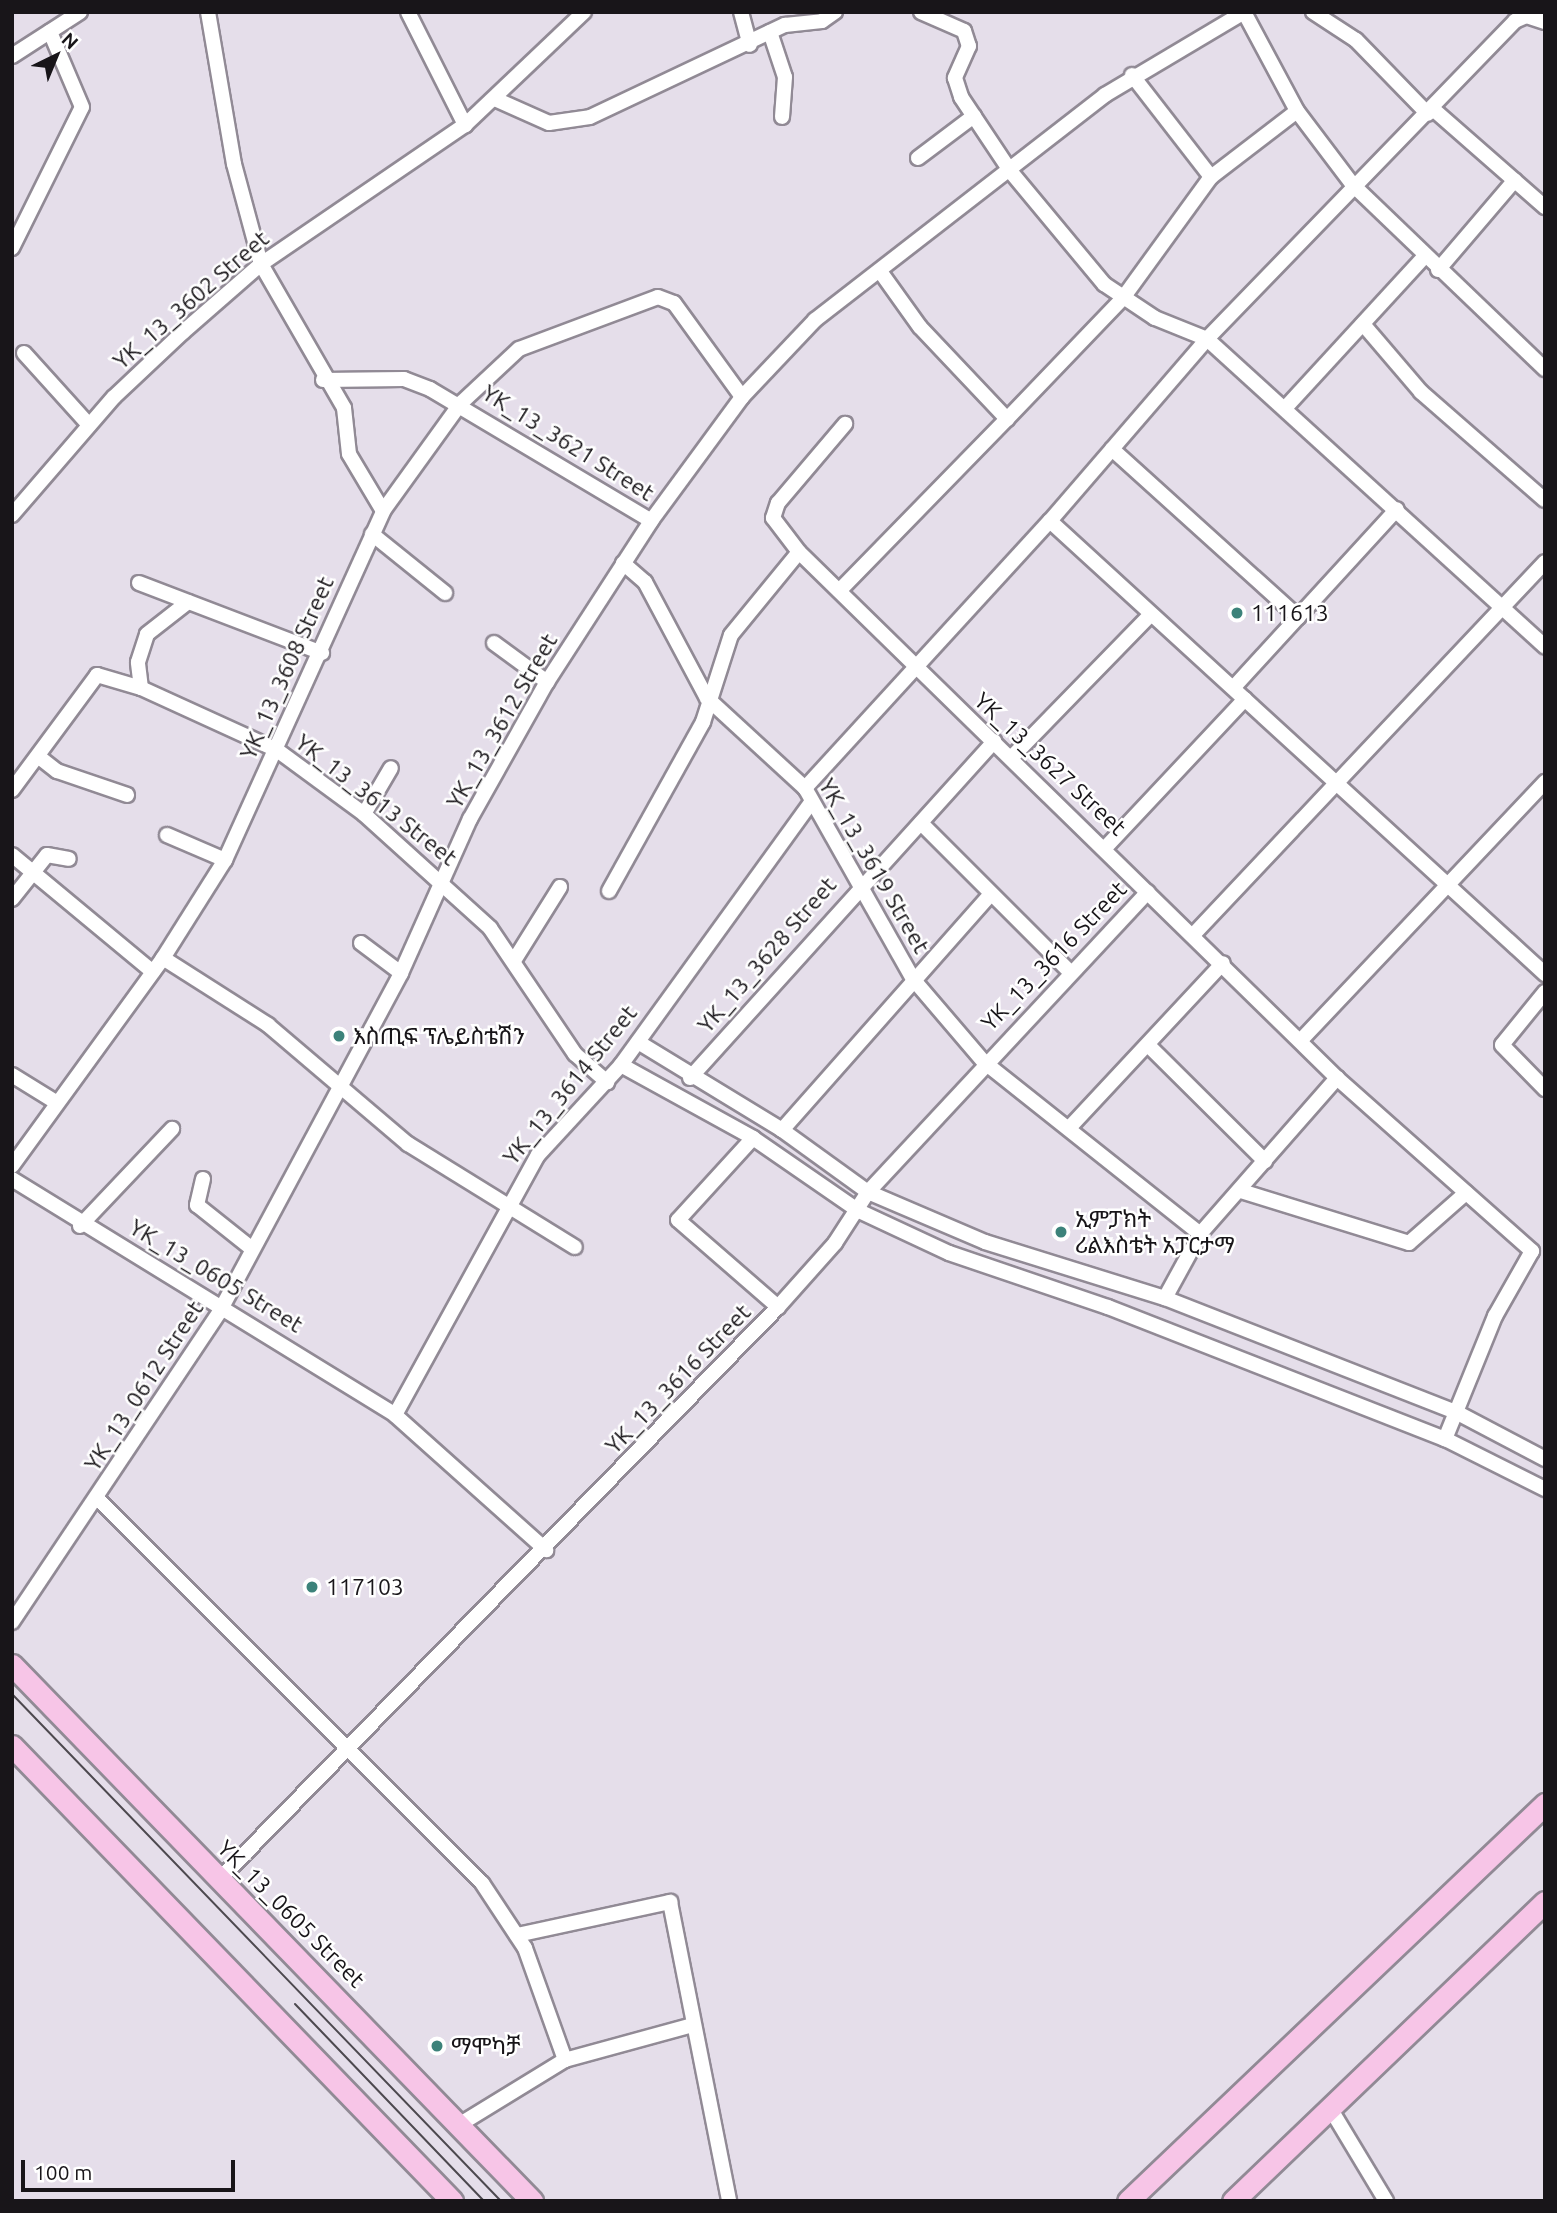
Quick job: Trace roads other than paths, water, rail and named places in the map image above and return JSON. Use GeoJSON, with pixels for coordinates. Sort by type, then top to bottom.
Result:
{"type":"FeatureCollection","features":[{"type":"Feature","properties":{"kind":"main road","name":"YK_13_0605 Street"},"geometry":{"type":"LineString","coordinates":[[12,1665],[219,1880],[461,2123],[532,2201]]}},
{"type":"Feature","properties":{"kind":"main road"},"geometry":{"type":"LineString","coordinates":[[12,1746],[452,2201]]}},
{"type":"Feature","properties":{"kind":"main road"},"geometry":{"type":"LineString","coordinates":[[1128,2201],[1545,1804]]}},
{"type":"Feature","properties":{"kind":"main road"},"geometry":{"type":"LineString","coordinates":[[1233,2201],[1545,1902]]}},
{"type":"Feature","properties":{"kind":"street"},"geometry":{"type":"LineString","coordinates":[[12,56],[80,12]]}},
{"type":"Feature","properties":{"kind":"street"},"geometry":{"type":"LineString","coordinates":[[208,12],[234,164],[261,264],[323,380],[344,408],[349,454],[383,511]]}},
{"type":"Feature","properties":{"kind":"street"},"geometry":{"type":"LineString","coordinates":[[408,12],[465,125]]}},
{"type":"Feature","properties":{"kind":"street","name":"YK_13_3602 Street"},"geometry":{"type":"LineString","coordinates":[[12,515],[89,425],[261,264],[465,125],[584,12]]}},
{"type":"Feature","properties":{"kind":"street"},"geometry":{"type":"LineString","coordinates":[[741,12],[750,45]]}},
{"type":"Feature","properties":{"kind":"street"},"geometry":{"type":"LineString","coordinates":[[495,99],[549,123],[590,117],[750,45],[770,32],[835,12]]}},
{"type":"Feature","properties":{"kind":"street"},"geometry":{"type":"LineString","coordinates":[[921,12],[954,24],[968,38],[955,78],[974,116],[1011,172],[1104,284],[1123,298],[1207,339],[1286,407],[1545,648]]}},
{"type":"Feature","properties":{"kind":"street"},"geometry":{"type":"LineString","coordinates":[[1244,12],[1297,111],[1353,185],[1423,258],[1541,359]]}},
{"type":"Feature","properties":{"kind":"street","name":"YK_13_3612 Street"},"geometry":{"type":"LineString","coordinates":[[336,1088],[401,973],[444,883],[470,819],[547,682],[651,521],[743,397],[815,320],[882,274],[1132,75],[1244,12]]}},
{"type":"Feature","properties":{"kind":"street"},"geometry":{"type":"LineString","coordinates":[[1313,12],[1356,40],[1431,112],[1545,207]]}},
{"type":"Feature","properties":{"kind":"street"},"geometry":{"type":"LineString","coordinates":[[805,788],[919,671],[1207,339],[1353,185],[1431,112],[1528,14],[1545,22]]}},
{"type":"Feature","properties":{"kind":"street"},"geometry":{"type":"LineString","coordinates":[[770,32],[785,78],[782,117]]}},
{"type":"Feature","properties":{"kind":"street"},"geometry":{"type":"LineString","coordinates":[[12,248],[82,107],[50,33]]}},
{"type":"Feature","properties":{"kind":"street"},"geometry":{"type":"LineString","coordinates":[[1132,75],[1210,177]]}},
{"type":"Feature","properties":{"kind":"street"},"geometry":{"type":"LineString","coordinates":[[841,589],[1123,298],[1210,177],[1297,111]]}},
{"type":"Feature","properties":{"kind":"street"},"geometry":{"type":"LineString","coordinates":[[918,158],[974,116]]}},
{"type":"Feature","properties":{"kind":"street"},"geometry":{"type":"LineString","coordinates":[[1438,270],[1515,180]]}},
{"type":"Feature","properties":{"kind":"street"},"geometry":{"type":"LineString","coordinates":[[1286,407],[1423,258]]}},
{"type":"Feature","properties":{"kind":"street"},"geometry":{"type":"LineString","coordinates":[[882,274],[920,327],[1007,419]]}},
{"type":"Feature","properties":{"kind":"street","name":"YK_13_3608 Street"},"geometry":{"type":"LineString","coordinates":[[12,1166],[54,1101],[163,958],[225,860],[322,653],[383,511],[461,403],[519,349],[658,297],[674,303],[743,397]]}},
{"type":"Feature","properties":{"kind":"street"},"geometry":{"type":"LineString","coordinates":[[1363,324],[1431,401],[1545,500]]}},
{"type":"Feature","properties":{"kind":"street"},"geometry":{"type":"LineString","coordinates":[[24,353],[89,425]]}},
{"type":"Feature","properties":{"kind":"street","name":"YK_13_3621 Street"},"geometry":{"type":"LineString","coordinates":[[323,380],[404,379],[461,403],[651,521]]}},
{"type":"Feature","properties":{"kind":"street","name":"YK_13_3627 Street"},"geometry":{"type":"LineString","coordinates":[[845,424],[778,503],[774,518],[799,552],[841,589],[919,671],[1013,756],[1106,846],[1148,892],[1301,1039],[1337,1078],[1532,1251],[1454,1411]]}},
{"type":"Feature","properties":{"kind":"street"},"geometry":{"type":"LineString","coordinates":[[1112,449],[1298,617]]}},
{"type":"Feature","properties":{"kind":"street"},"geometry":{"type":"LineString","coordinates":[[1234,687],[1397,509]]}},
{"type":"Feature","properties":{"kind":"street"},"geometry":{"type":"LineString","coordinates":[[1050,521],[1545,974]]}},
{"type":"Feature","properties":{"kind":"street"},"geometry":{"type":"LineString","coordinates":[[372,534],[445,593]]}},
{"type":"Feature","properties":{"kind":"street"},"geometry":{"type":"LineString","coordinates":[[609,891],[703,722],[708,698],[731,635],[799,552]]}},
{"type":"Feature","properties":{"kind":"street"},"geometry":{"type":"LineString","coordinates":[[1194,934],[1334,782],[1545,562]]}},
{"type":"Feature","properties":{"kind":"street","name":"YK_13_3619 Street"},"geometry":{"type":"LineString","coordinates":[[623,563],[645,582],[708,698],[805,788],[811,803],[914,979],[984,1062],[1070,1127],[1200,1234]]}},
{"type":"Feature","properties":{"kind":"street"},"geometry":{"type":"LineString","coordinates":[[139,583],[322,653]]}},
{"type":"Feature","properties":{"kind":"street"},"geometry":{"type":"LineString","coordinates":[[141,688],[138,662],[147,634],[188,602]]}},
{"type":"Feature","properties":{"kind":"street"},"geometry":{"type":"LineString","coordinates":[[1013,756],[1150,615]]}},
{"type":"Feature","properties":{"kind":"street"},"geometry":{"type":"LineString","coordinates":[[495,643],[547,682]]}},
{"type":"Feature","properties":{"kind":"street","name":"YK_13_3613 Street"},"geometry":{"type":"LineString","coordinates":[[12,790],[39,757],[92,676],[141,688],[277,751],[364,814],[444,883],[514,959],[575,1054],[607,1082]]}},
{"type":"Feature","properties":{"kind":"street"},"geometry":{"type":"LineString","coordinates":[[1106,846],[1245,699]]}},
{"type":"Feature","properties":{"kind":"street","name":"YK_13_3628 Street"},"geometry":{"type":"LineString","coordinates":[[690,1078],[858,885],[921,823],[994,741]]}},
{"type":"Feature","properties":{"kind":"street"},"geometry":{"type":"LineString","coordinates":[[39,757],[57,771],[127,795]]}},
{"type":"Feature","properties":{"kind":"street"},"geometry":{"type":"LineString","coordinates":[[364,814],[391,768]]}},
{"type":"Feature","properties":{"kind":"street"},"geometry":{"type":"LineString","coordinates":[[1301,1039],[1545,782]]}},
{"type":"Feature","properties":{"kind":"street","name":"YK_13_3614 Street"},"geometry":{"type":"LineString","coordinates":[[395,1415],[508,1203],[538,1155],[621,1065],[811,803]]}},
{"type":"Feature","properties":{"kind":"street"},"geometry":{"type":"LineString","coordinates":[[921,823],[988,897],[1069,971]]}},
{"type":"Feature","properties":{"kind":"street"},"geometry":{"type":"LineString","coordinates":[[167,835],[225,860]]}},
{"type":"Feature","properties":{"kind":"street"},"geometry":{"type":"LineString","coordinates":[[12,855],[152,972]]}},
{"type":"Feature","properties":{"kind":"street"},"geometry":{"type":"LineString","coordinates":[[12,899],[47,855],[69,859]]}},
{"type":"Feature","properties":{"kind":"street"},"geometry":{"type":"LineString","coordinates":[[514,959],[560,887]]}},
{"type":"Feature","properties":{"kind":"street","name":"YK_13_3616 Street"},"geometry":{"type":"LineString","coordinates":[[219,1880],[344,1749],[547,1550],[778,1307],[859,1211],[868,1192],[984,1062],[1148,892]]}},
{"type":"Feature","properties":{"kind":"street"},"geometry":{"type":"LineString","coordinates":[[782,1130],[988,897]]}},
{"type":"Feature","properties":{"kind":"street"},"geometry":{"type":"LineString","coordinates":[[362,943],[401,973]]}},
{"type":"Feature","properties":{"kind":"street"},"geometry":{"type":"LineString","coordinates":[[163,958],[259,1019],[336,1088],[408,1144],[508,1203],[575,1247]]}},
{"type":"Feature","properties":{"kind":"street"},"geometry":{"type":"LineString","coordinates":[[1070,1127],[1223,963]]}},
{"type":"Feature","properties":{"kind":"street"},"geometry":{"type":"LineString","coordinates":[[1545,992],[1502,1045],[1545,1089]]}},
{"type":"Feature","properties":{"kind":"street"},"geometry":{"type":"LineString","coordinates":[[638,1042],[690,1078],[782,1130],[868,1192],[985,1242],[1165,1298],[1454,1411],[1545,1459]]}},
{"type":"Feature","properties":{"kind":"street"},"geometry":{"type":"LineString","coordinates":[[1148,1045],[1265,1161]]}},
{"type":"Feature","properties":{"kind":"street"},"geometry":{"type":"LineString","coordinates":[[621,1065],[753,1138],[859,1211],[949,1253],[1108,1307],[1445,1439],[1545,1489]]}},
{"type":"Feature","properties":{"kind":"street"},"geometry":{"type":"LineString","coordinates":[[12,1075],[54,1101]]}},
{"type":"Feature","properties":{"kind":"street"},"geometry":{"type":"LineString","coordinates":[[1165,1298],[1200,1234],[1241,1191],[1337,1078]]}},
{"type":"Feature","properties":{"kind":"street","name":"YK_13_0612 Street"},"geometry":{"type":"LineString","coordinates":[[12,1622],[98,1499],[220,1311],[336,1088]]}},
{"type":"Feature","properties":{"kind":"street"},"geometry":{"type":"LineString","coordinates":[[80,1226],[172,1129]]}},
{"type":"Feature","properties":{"kind":"street"},"geometry":{"type":"LineString","coordinates":[[753,1138],[678,1220],[778,1307]]}},
{"type":"Feature","properties":{"kind":"street","name":"YK_13_0605 Street"},"geometry":{"type":"LineString","coordinates":[[12,1179],[80,1226],[395,1415],[547,1550]]}},
{"type":"Feature","properties":{"kind":"street"},"geometry":{"type":"LineString","coordinates":[[203,1179],[197,1205],[251,1248]]}},
{"type":"Feature","properties":{"kind":"street"},"geometry":{"type":"LineString","coordinates":[[1241,1191],[1409,1243],[1466,1193]]}},
{"type":"Feature","properties":{"kind":"street"},"geometry":{"type":"LineString","coordinates":[[1445,1439],[1454,1411]]}},
{"type":"Feature","properties":{"kind":"street"},"geometry":{"type":"LineString","coordinates":[[98,1499],[318,1714],[344,1749],[482,1883],[517,1935],[565,2060]]}},
{"type":"Feature","properties":{"kind":"street"},"geometry":{"type":"LineString","coordinates":[[517,1935],[670,1902],[729,2201]]}},
{"type":"Feature","properties":{"kind":"street"},"geometry":{"type":"LineString","coordinates":[[461,2123],[565,2060],[693,2025]]}},
{"type":"Feature","properties":{"kind":"street"},"geometry":{"type":"LineString","coordinates":[[1330,2108],[1386,2201]]}},
{"type":"Feature","properties":{"kind":"tram line"},"geometry":{"type":"LineString","coordinates":[[12,1694],[501,2201]]}},
{"type":"Feature","properties":{"kind":"tram line"},"geometry":{"type":"LineString","coordinates":[[295,2004],[484,2201]]}},
{"type":"Feature","properties":{"kind":"place","name":"111613"},"geometry":{"type":"Point","coordinates":[1237,613]}},
{"type":"Feature","properties":{"kind":"place","name":"እስጢፍ ፕሌይስቴሽን"},"geometry":{"type":"Point","coordinates":[339,1036]}},
{"type":"Feature","properties":{"kind":"place","name":"ኢምፓክት ሪልእስቴት አፓርታማ"},"geometry":{"type":"Point","coordinates":[1061,1232]}},
{"type":"Feature","properties":{"kind":"place","name":"117103"},"geometry":{"type":"Point","coordinates":[312,1587]}},
{"type":"Feature","properties":{"kind":"place","name":"ማሞካቻ"},"geometry":{"type":"Point","coordinates":[437,2046]}}]}
